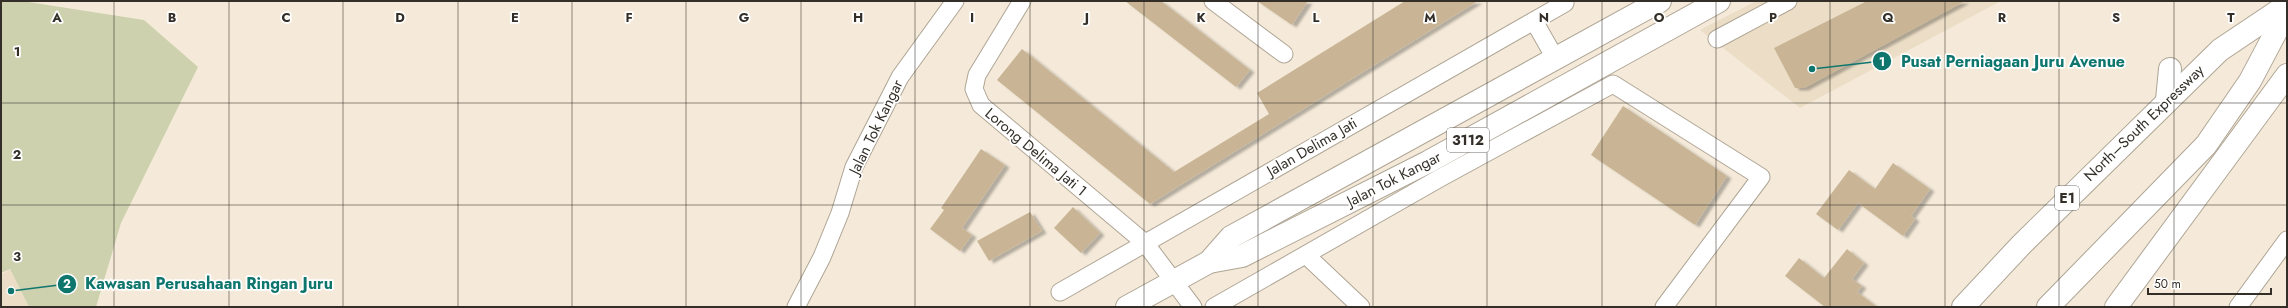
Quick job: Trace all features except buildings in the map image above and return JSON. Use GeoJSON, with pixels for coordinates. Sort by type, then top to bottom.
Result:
{"type":"FeatureCollection","features":[{"type":"Feature","properties":{"kind":"main road","name":"Jalan Tok Kangar"},"geometry":{"type":"LineString","coordinates":[[1127,307],[1209,262],[1231,237],[1660,1]]}},
{"type":"Feature","properties":{"kind":"main road","name":"Jalan Tok Kangar"},"geometry":{"type":"LineString","coordinates":[[1209,262],[1242,256],[1434,170],[1719,1]]}},
{"type":"Feature","properties":{"kind":"main road","name":"North–South Expressway"},"geometry":{"type":"LineString","coordinates":[[1963,307],[2022,244],[2167,100],[2220,50],[2287,5]]}},
{"type":"Feature","properties":{"kind":"main road"},"geometry":{"type":"LineString","coordinates":[[2048,307],[2206,145],[2250,81],[2287,11]]}},
{"type":"Feature","properties":{"kind":"main road"},"geometry":{"type":"LineString","coordinates":[[2167,100],[2170,69]]}},
{"type":"Feature","properties":{"kind":"main road"},"geometry":{"type":"LineString","coordinates":[[2116,307],[2287,75]]}},
{"type":"Feature","properties":{"kind":"street","name":"Jalan Tok Kangar"},"geometry":{"type":"LineString","coordinates":[[796,307],[825,249],[840,212],[854,167],[900,77],[955,1]]}},
{"type":"Feature","properties":{"kind":"street","name":"Lorong Delima Jati 1"},"geometry":{"type":"LineString","coordinates":[[1022,1],[977,75],[974,90],[981,105],[1145,243],[1193,307]]}},
{"type":"Feature","properties":{"kind":"street"},"geometry":{"type":"LineString","coordinates":[[1213,1],[1284,54]]}},
{"type":"Feature","properties":{"kind":"street"},"geometry":{"type":"LineString","coordinates":[[1717,39],[1788,1]]}},
{"type":"Feature","properties":{"kind":"street","name":"Jalan Delima Jati"},"geometry":{"type":"LineString","coordinates":[[1060,292],[1565,3]]}},
{"type":"Feature","properties":{"kind":"street"},"geometry":{"type":"LineString","coordinates":[[1534,21],[1555,58]]}},
{"type":"Feature","properties":{"kind":"street"},"geometry":{"type":"LineString","coordinates":[[1214,307],[1306,255],[1434,170],[1613,84],[1761,177],[1664,307]]}},
{"type":"Feature","properties":{"kind":"street"},"geometry":{"type":"LineString","coordinates":[[2238,307],[2287,240]]}},
{"type":"Feature","properties":{"kind":"street"},"geometry":{"type":"LineString","coordinates":[[1306,255],[1361,307]]}},
{"type":"Feature","properties":{"kind":"shaded area"},"geometry":{"type":"Polygon","coordinates":[[[1756,1],[2001,1],[1800,108],[1700,30],[1756,1]]]}},
{"type":"Feature","properties":{"kind":"shaded area"},"geometry":{"type":"Polygon","coordinates":[[[10,269],[29,307],[1,307],[1,275],[10,269]]]}},
{"type":"Feature","properties":{"kind":"green space"},"geometry":{"type":"Polygon","coordinates":[[[1,1],[22,1],[144,20],[198,67],[121,223],[96,307],[29,307],[10,269],[1,273],[1,1]]]}},
{"type":"Feature","properties":{"kind":"place","name":"Pusat Perniagaan Juru Avenue"},"geometry":{"type":"Point","coordinates":[1812,69]}},
{"type":"Feature","properties":{"kind":"place","name":"Kawasan Perusahaan Ringan Juru"},"geometry":{"type":"Point","coordinates":[11,291]}}]}
